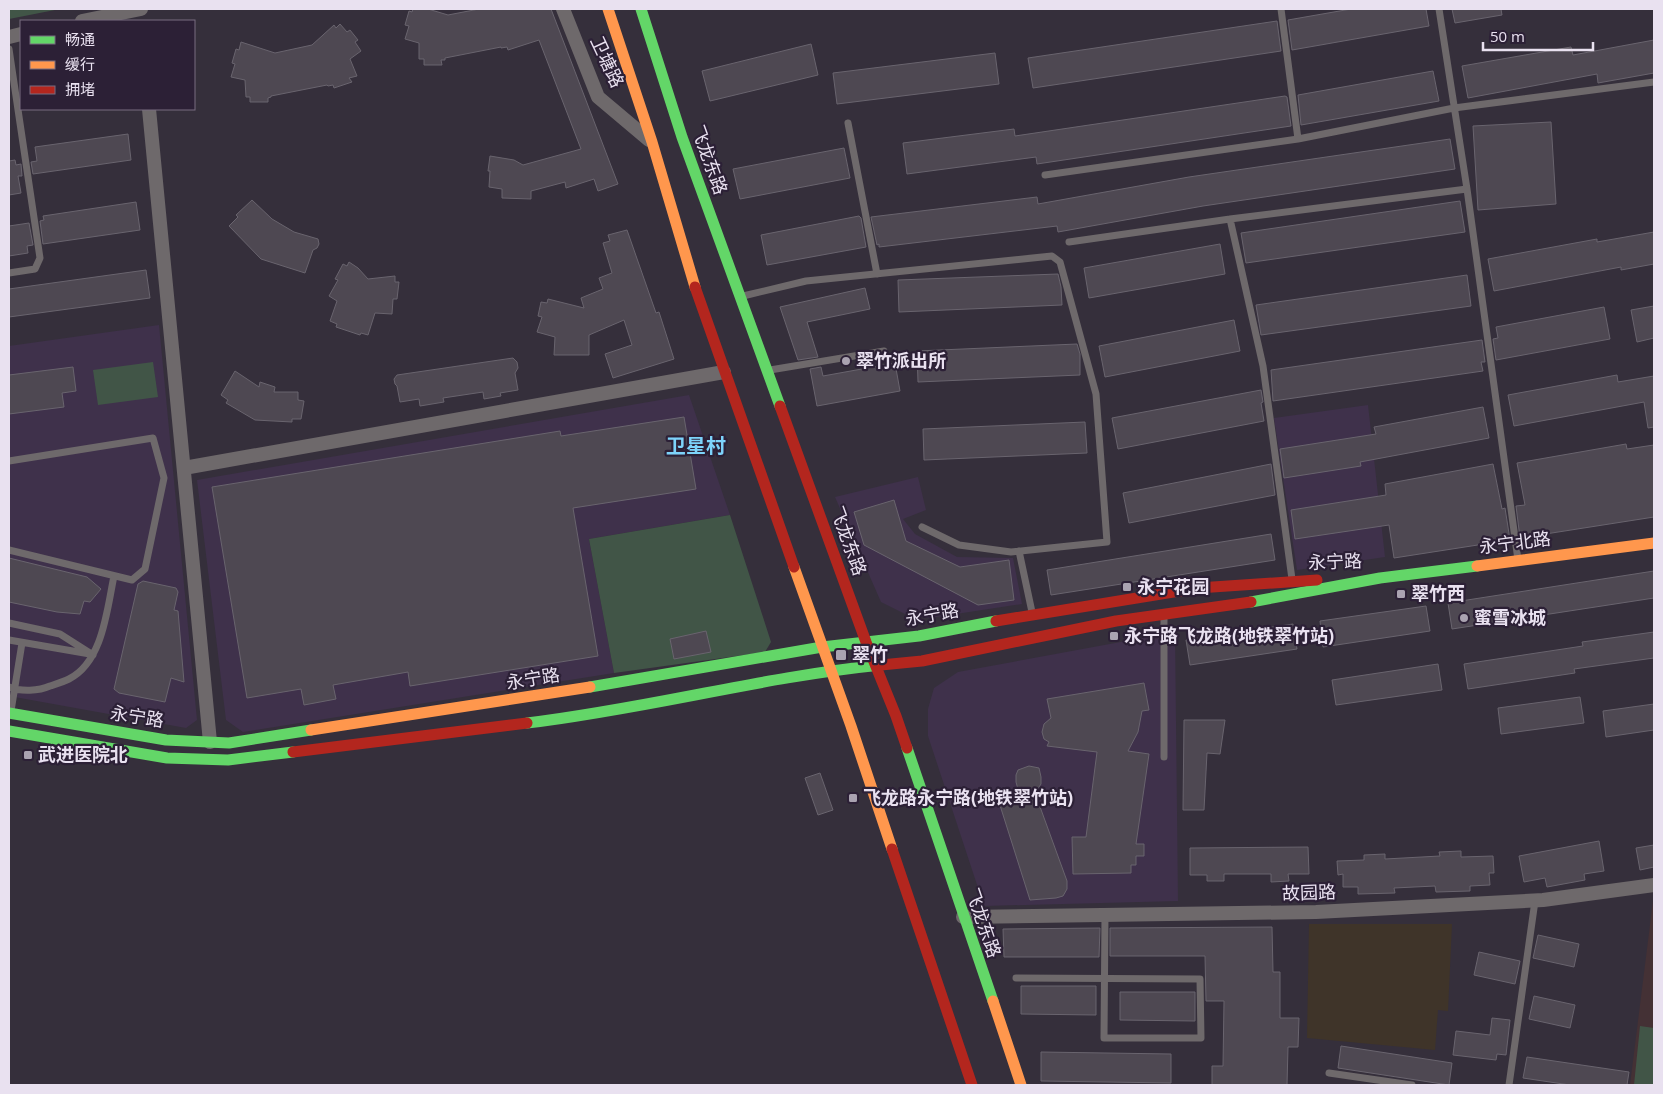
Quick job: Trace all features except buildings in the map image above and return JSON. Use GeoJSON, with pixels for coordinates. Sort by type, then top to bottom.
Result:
{"type":"FeatureCollection","features":[{"type":"Feature","properties":{"kind":"main road"},"geometry":{"type":"LineString","coordinates":[[608,9],[652,142],[700,303],[851,726],[972,1085]]}},
{"type":"Feature","properties":{"kind":"main road","name":"飞龙东路"},"geometry":{"type":"LineString","coordinates":[[641,9],[682,137],[866,642],[896,716],[962,917],[1021,1085]]}},
{"type":"Feature","properties":{"kind":"main road","name":"永宁北路"},"geometry":{"type":"LineString","coordinates":[[1380,578],[1654,542]]}},
{"type":"Feature","properties":{"kind":"main road","name":"永宁路"},"geometry":{"type":"LineString","coordinates":[[10,713],[166,740],[229,743],[567,691],[822,647],[919,636],[1032,613],[1198,588],[1380,578]]}},
{"type":"Feature","properties":{"kind":"main road","name":"永宁路"},"geometry":{"type":"LineString","coordinates":[[9,731],[167,758],[228,760],[571,718],[830,670],[922,662],[1116,621],[1275,599],[1380,578]]}},
{"type":"Feature","properties":{"kind":"street"},"geometry":{"type":"LineString","coordinates":[[87,20],[140,9]]}},
{"type":"Feature","properties":{"kind":"street","name":"卫塘路"},"geometry":{"type":"LineString","coordinates":[[563,9],[598,97],[652,142]]}},
{"type":"Feature","properties":{"kind":"street"},"geometry":{"type":"LineString","coordinates":[[150,110],[210,742]]}},
{"type":"Feature","properties":{"kind":"street"},"geometry":{"type":"LineString","coordinates":[[184,468],[724,372]]}},
{"type":"Feature","properties":{"kind":"street","name":"故园路"},"geometry":{"type":"LineString","coordinates":[[962,917],[1316,912],[1535,901],[1654,885]]}},
{"type":"Feature","properties":{"kind":"lane"},"geometry":{"type":"LineString","coordinates":[[1281,9],[1298,139]]}},
{"type":"Feature","properties":{"kind":"lane"},"geometry":{"type":"LineString","coordinates":[[1439,9],[1467,189],[1518,560]]}},
{"type":"Feature","properties":{"kind":"lane"},"geometry":{"type":"LineString","coordinates":[[9,48],[40,258],[35,269],[9,272]]}},
{"type":"Feature","properties":{"kind":"lane"},"geometry":{"type":"LineString","coordinates":[[1045,175],[1298,139],[1454,108],[1654,82]]}},
{"type":"Feature","properties":{"kind":"lane"},"geometry":{"type":"LineString","coordinates":[[848,123],[877,274]]}},
{"type":"Feature","properties":{"kind":"lane"},"geometry":{"type":"LineString","coordinates":[[1069,242],[1230,219],[1467,189]]}},
{"type":"Feature","properties":{"kind":"lane"},"geometry":{"type":"LineString","coordinates":[[1230,219],[1263,366],[1292,582]]}},
{"type":"Feature","properties":{"kind":"lane"},"geometry":{"type":"LineString","coordinates":[[740,296],[806,281],[1052,256],[1060,262],[1096,394],[1107,542],[1011,552],[959,546],[922,527]]}},
{"type":"Feature","properties":{"kind":"lane"},"geometry":{"type":"LineString","coordinates":[[767,371],[884,352]]}},
{"type":"Feature","properties":{"kind":"lane"},"geometry":{"type":"LineString","coordinates":[[9,461],[153,438],[164,478],[145,568],[132,580],[9,550]]}},
{"type":"Feature","properties":{"kind":"lane"},"geometry":{"type":"LineString","coordinates":[[1019,551],[1032,613]]}},
{"type":"Feature","properties":{"kind":"lane"},"geometry":{"type":"LineString","coordinates":[[11,688],[42,689],[70,678],[90,660],[101,638],[114,576]]}},
{"type":"Feature","properties":{"kind":"lane"},"geometry":{"type":"LineString","coordinates":[[1164,614],[1164,757]]}},
{"type":"Feature","properties":{"kind":"lane"},"geometry":{"type":"LineString","coordinates":[[9,623],[60,634],[92,655]]}},
{"type":"Feature","properties":{"kind":"lane"},"geometry":{"type":"LineString","coordinates":[[9,640],[92,655]]}},
{"type":"Feature","properties":{"kind":"lane"},"geometry":{"type":"LineString","coordinates":[[10,713],[11,688],[22,643]]}},
{"type":"Feature","properties":{"kind":"lane"},"geometry":{"type":"LineString","coordinates":[[1509,1085],[1535,901]]}},
{"type":"Feature","properties":{"kind":"lane"},"geometry":{"type":"LineString","coordinates":[[1016,978],[1104,978],[1200,979],[1201,1038],[1104,1038],[1104,978],[1105,915]]}},
{"type":"Feature","properties":{"kind":"lane"},"geometry":{"type":"LineString","coordinates":[[1329,1074],[1412,1085]]}},
{"type":"Feature","properties":{"kind":"shaded area"},"geometry":{"type":"Polygon","coordinates":[[[159,325],[197,720],[186,728],[9,696],[9,346],[159,325]]]}},
{"type":"Feature","properties":{"kind":"shaded area"},"geometry":{"type":"Polygon","coordinates":[[[689,395],[730,515],[589,539],[614,673],[243,732],[226,720],[197,480],[689,395]]]}},
{"type":"Feature","properties":{"kind":"shaded area"},"geometry":{"type":"Polygon","coordinates":[[[1368,405],[1385,557],[1297,570],[1274,418],[1368,405]]]}},
{"type":"Feature","properties":{"kind":"shaded area"},"geometry":{"type":"Polygon","coordinates":[[[918,477],[926,510],[903,519],[915,534],[957,557],[1013,558],[1022,604],[930,618],[905,614],[881,602],[835,497],[918,477]]]}},
{"type":"Feature","properties":{"kind":"shaded area"},"geometry":{"type":"Polygon","coordinates":[[[1175,632],[1178,901],[984,906],[928,736],[928,709],[934,688],[958,672],[1175,632]]]}},
{"type":"Feature","properties":{"kind":"shaded area"},"geometry":{"type":"Polygon","coordinates":[[[1654,893],[1654,1085],[1630,1085],[1654,893]]]}},
{"type":"Feature","properties":{"kind":"shaded area"},"geometry":{"type":"Polygon","coordinates":[[[1309,924],[1452,924],[1448,1011],[1438,1010],[1435,1050],[1307,1038],[1309,924]]]}},
{"type":"Feature","properties":{"kind":"green space"},"geometry":{"type":"Polygon","coordinates":[[[9,9],[60,9],[9,19],[9,9]]]}},
{"type":"Feature","properties":{"kind":"green space"},"geometry":{"type":"Polygon","coordinates":[[[153,362],[158,397],[98,405],[93,370],[153,362]]]}},
{"type":"Feature","properties":{"kind":"green space"},"geometry":{"type":"Polygon","coordinates":[[[730,515],[771,642],[765,652],[614,673],[589,539],[730,515]]]}},
{"type":"Feature","properties":{"kind":"green space"},"geometry":{"type":"Polygon","coordinates":[[[1640,1026],[1654,1028],[1654,1085],[1634,1085],[1640,1026]]]}},
{"type":"Feature","properties":{"kind":"traffic: fast"},"geometry":{"type":"LineString","coordinates":[[641,9],[682,137],[780,406]]}},
{"type":"Feature","properties":{"kind":"traffic: fast"},"geometry":{"type":"LineString","coordinates":[[1251,602],[1380,578],[1477,566]]}},
{"type":"Feature","properties":{"kind":"traffic: fast"},"geometry":{"type":"LineString","coordinates":[[590,687],[822,647],[919,636],[996,621]]}},
{"type":"Feature","properties":{"kind":"traffic: fast"},"geometry":{"type":"LineString","coordinates":[[527,723],[616,710],[792,677],[881,665]]}},
{"type":"Feature","properties":{"kind":"traffic: fast"},"geometry":{"type":"LineString","coordinates":[[9,713],[166,740],[229,743],[311,730]]}},
{"type":"Feature","properties":{"kind":"traffic: fast"},"geometry":{"type":"LineString","coordinates":[[9,731],[167,758],[228,760],[293,752]]}},
{"type":"Feature","properties":{"kind":"traffic: fast"},"geometry":{"type":"LineString","coordinates":[[907,748],[993,1001]]}},
{"type":"Feature","properties":{"kind":"traffic: slow"},"geometry":{"type":"LineString","coordinates":[[608,9],[652,142],[695,287]]}},
{"type":"Feature","properties":{"kind":"traffic: slow"},"geometry":{"type":"LineString","coordinates":[[1477,566],[1654,543]]}},
{"type":"Feature","properties":{"kind":"traffic: slow"},"geometry":{"type":"LineString","coordinates":[[794,567],[851,726],[892,849]]}},
{"type":"Feature","properties":{"kind":"traffic: slow"},"geometry":{"type":"LineString","coordinates":[[311,730],[590,687]]}},
{"type":"Feature","properties":{"kind":"traffic: slow"},"geometry":{"type":"LineString","coordinates":[[993,1001],[1021,1085]]}},
{"type":"Feature","properties":{"kind":"traffic: jam"},"geometry":{"type":"LineString","coordinates":[[695,287],[794,567]]}},
{"type":"Feature","properties":{"kind":"traffic: jam"},"geometry":{"type":"LineString","coordinates":[[780,406],[866,642],[907,748]]}},
{"type":"Feature","properties":{"kind":"traffic: jam"},"geometry":{"type":"LineString","coordinates":[[996,621],[1198,588],[1317,580]]}},
{"type":"Feature","properties":{"kind":"traffic: jam"},"geometry":{"type":"LineString","coordinates":[[881,665],[922,661],[1116,621],[1251,602]]}},
{"type":"Feature","properties":{"kind":"traffic: jam"},"geometry":{"type":"LineString","coordinates":[[293,752],[527,723]]}},
{"type":"Feature","properties":{"kind":"traffic: jam"},"geometry":{"type":"LineString","coordinates":[[892,849],[972,1085]]}},
{"type":"Feature","properties":{"kind":"place","name":"翠竹派出所"},"geometry":{"type":"Point","coordinates":[846,361]}},
{"type":"Feature","properties":{"kind":"place","name":"永宁花园"},"geometry":{"type":"Point","coordinates":[1127,587]}},
{"type":"Feature","properties":{"kind":"place","name":"翠竹西"},"geometry":{"type":"Point","coordinates":[1401,594]}},
{"type":"Feature","properties":{"kind":"place","name":"蜜雪冰城"},"geometry":{"type":"Point","coordinates":[1464,618]}},
{"type":"Feature","properties":{"kind":"place","name":"永宁路飞龙路(地铁翠竹站)"},"geometry":{"type":"Point","coordinates":[1114,636]}},
{"type":"Feature","properties":{"kind":"place","name":"翠竹"},"geometry":{"type":"Point","coordinates":[841,655]}},
{"type":"Feature","properties":{"kind":"place","name":"武进医院北"},"geometry":{"type":"Point","coordinates":[28,755]}},
{"type":"Feature","properties":{"kind":"place","name":"飞龙路永宁路(地铁翠竹站)"},"geometry":{"type":"Point","coordinates":[853,798]}},
{"type":"Feature","properties":{"kind":"district","name":"卫星村"},"geometry":{"type":"Point","coordinates":[696,446]}}]}
